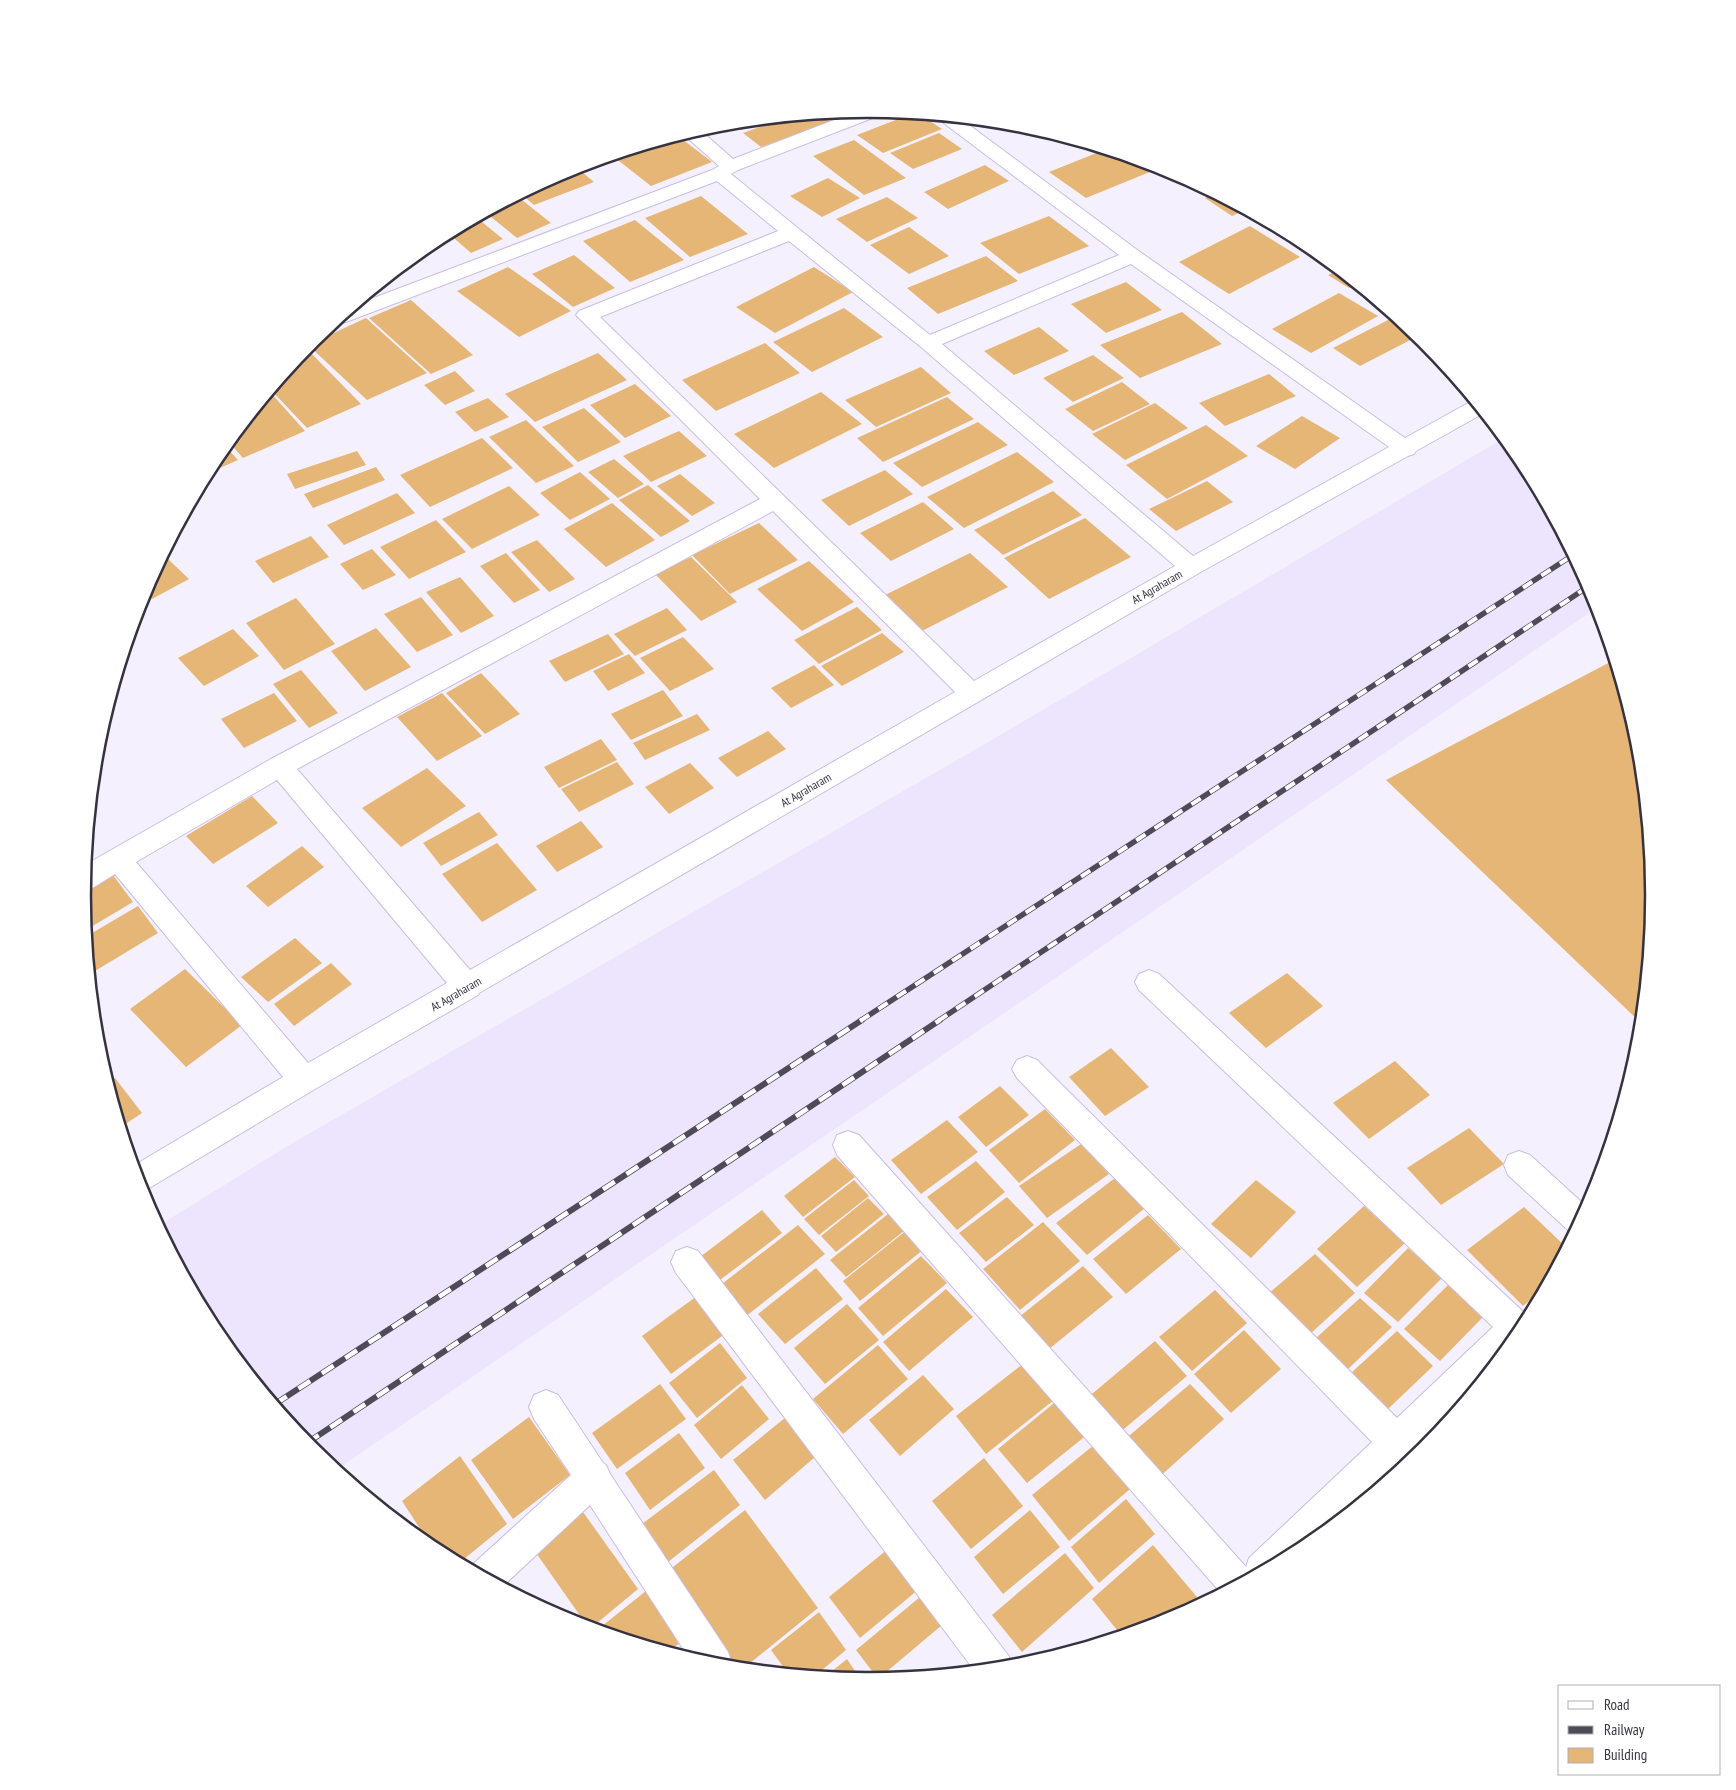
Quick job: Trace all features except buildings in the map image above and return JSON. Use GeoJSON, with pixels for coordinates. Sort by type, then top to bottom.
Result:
{"type":"FeatureCollection","features":[{"type":"Feature","properties":{"kind":"street"},"geometry":{"type":"LineString","coordinates":[[355,312],[725,170],[836,119]]}},
{"type":"Feature","properties":{"kind":"street"},"geometry":{"type":"LineString","coordinates":[[956,124],[1133,256],[1406,449]]}},
{"type":"Feature","properties":{"kind":"street"},"geometry":{"type":"LineString","coordinates":[[696,138],[725,170],[791,233],[928,343],[1190,567]]}},
{"type":"Feature","properties":{"kind":"street"},"geometry":{"type":"LineString","coordinates":[[791,233],[586,314],[972,694]]}},
{"type":"Feature","properties":{"kind":"street"},"geometry":{"type":"LineString","coordinates":[[928,343],[1133,256]]}},
{"type":"Feature","properties":{"kind":"street","name":"At Agraharam"},"geometry":{"type":"LineString","coordinates":[[144,1176],[304,1080],[468,987],[1190,567],[1406,449],[1474,409]]}},
{"type":"Feature","properties":{"kind":"street"},"geometry":{"type":"LineString","coordinates":[[92,875],[280,766],[774,501]]}},
{"type":"Feature","properties":{"kind":"street"},"geometry":{"type":"LineString","coordinates":[[280,766],[468,987]]}},
{"type":"Feature","properties":{"kind":"street"},"geometry":{"type":"LineString","coordinates":[[119,860],[304,1080]]}},
{"type":"Feature","properties":{"kind":"street"},"geometry":{"type":"LineString","coordinates":[[1149,982],[1515,1326]]}},
{"type":"Feature","properties":{"kind":"street"},"geometry":{"type":"LineString","coordinates":[[1027,1069],[1405,1451]]}},
{"type":"Feature","properties":{"kind":"street"},"geometry":{"type":"LineString","coordinates":[[848,1145],[1233,1581]]}},
{"type":"Feature","properties":{"kind":"street"},"geometry":{"type":"LineString","coordinates":[[1519,1165],[1575,1216]]}},
{"type":"Feature","properties":{"kind":"street"},"geometry":{"type":"LineString","coordinates":[[687,1262],[989,1662]]}},
{"type":"Feature","properties":{"kind":"street"},"geometry":{"type":"LineString","coordinates":[[1288,1548],[1405,1451],[1492,1357]]}},
{"type":"Feature","properties":{"kind":"street"},"geometry":{"type":"LineString","coordinates":[[546,1407],[594,1477],[709,1655]]}},
{"type":"Feature","properties":{"kind":"street"},"geometry":{"type":"LineString","coordinates":[[490,1573],[594,1477]]}},
{"type":"Feature","properties":{"kind":"shaded area"},"geometry":{"type":"Polygon","coordinates":[[[1498,441],[1541,507],[1565,551],[1591,612],[342,1466],[284,1407],[252,1368],[222,1327],[195,1283],[164,1223],[291,1144],[990,741],[1498,441]]]}},
{"type":"Feature","properties":{"kind":"railway"},"geometry":{"type":"LineString","coordinates":[[860,1021],[1568,558]]}},
{"type":"Feature","properties":{"kind":"railway"},"geometry":{"type":"LineString","coordinates":[[938,1021],[1583,590]]}},
{"type":"Feature","properties":{"kind":"railway"},"geometry":{"type":"LineString","coordinates":[[279,1401],[862,1020]]}},
{"type":"Feature","properties":{"kind":"railway"},"geometry":{"type":"LineString","coordinates":[[314,1438],[940,1020]]}}]}
